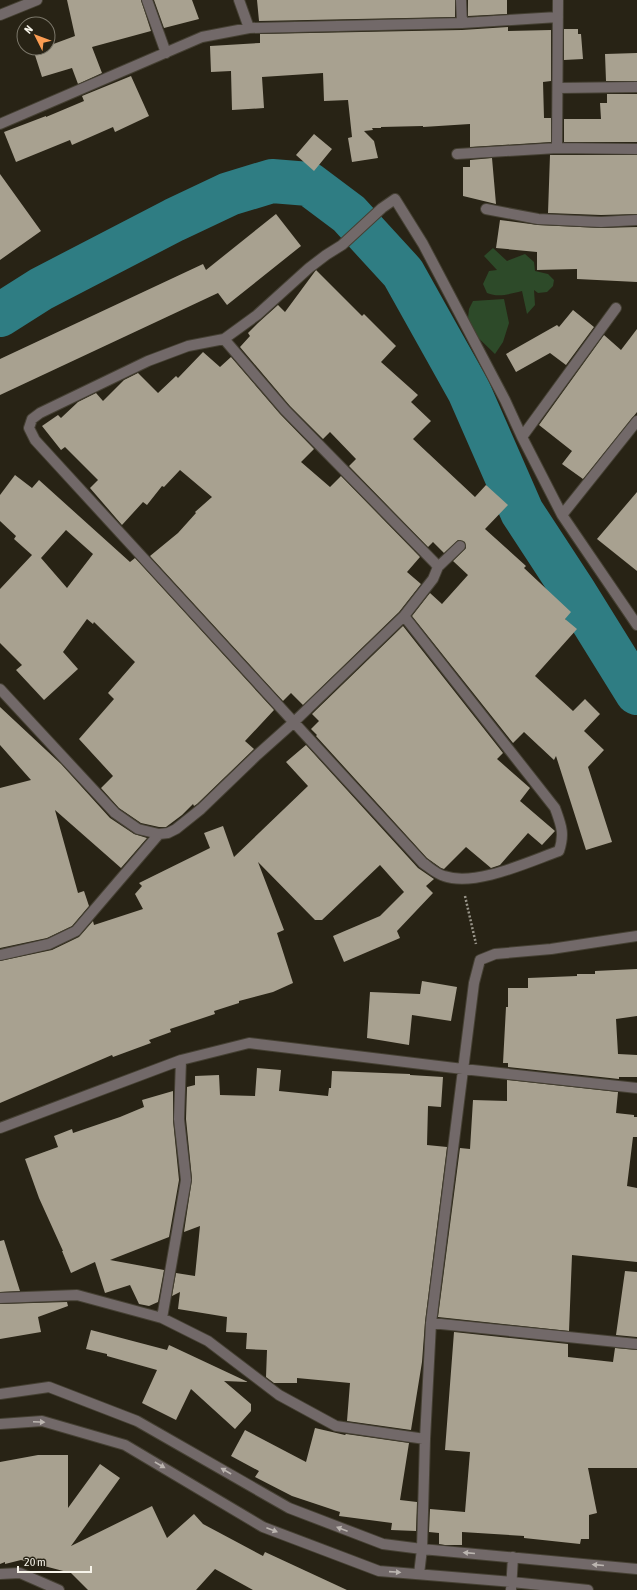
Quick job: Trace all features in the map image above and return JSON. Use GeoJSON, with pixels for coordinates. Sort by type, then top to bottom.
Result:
{"type":"FeatureCollection","features":[{"type":"Feature","properties":{"kind":"street"},"geometry":{"type":"LineString","coordinates":[[0,15],[37,0]]}},
{"type":"Feature","properties":{"kind":"street"},"geometry":{"type":"LineString","coordinates":[[146,0],[166,53]]}},
{"type":"Feature","properties":{"kind":"street"},"geometry":{"type":"LineString","coordinates":[[239,0],[249,28]]}},
{"type":"Feature","properties":{"kind":"street"},"geometry":{"type":"LineString","coordinates":[[461,0],[462,23]]}},
{"type":"Feature","properties":{"kind":"street"},"geometry":{"type":"LineString","coordinates":[[557,148],[558,0]]}},
{"type":"Feature","properties":{"kind":"street"},"geometry":{"type":"LineString","coordinates":[[0,124],[202,37],[249,28],[462,23],[558,17]]}},
{"type":"Feature","properties":{"kind":"street"},"geometry":{"type":"LineString","coordinates":[[558,88],[637,86]]}},
{"type":"Feature","properties":{"kind":"street"},"geometry":{"type":"LineString","coordinates":[[457,154],[557,148],[637,149]]}},
{"type":"Feature","properties":{"kind":"street"},"geometry":{"type":"LineString","coordinates":[[404,616],[555,808],[563,830],[559,851],[489,876],[461,880],[442,876],[423,863],[35,440],[29,428],[32,419],[40,413],[148,361],[188,346],[224,339],[257,315],[309,268],[342,245],[382,208],[394,199],[423,244],[505,400],[562,515],[636,619]]}},
{"type":"Feature","properties":{"kind":"street"},"geometry":{"type":"LineString","coordinates":[[486,209],[538,219],[601,222],[637,220]]}},
{"type":"Feature","properties":{"kind":"street"},"geometry":{"type":"LineString","coordinates":[[522,437],[616,308]]}},
{"type":"Feature","properties":{"kind":"street"},"geometry":{"type":"LineString","coordinates":[[224,339],[285,410],[438,567]]}},
{"type":"Feature","properties":{"kind":"street"},"geometry":{"type":"LineString","coordinates":[[562,515],[637,421]]}},
{"type":"Feature","properties":{"kind":"street"},"geometry":{"type":"LineString","coordinates":[[0,689],[116,813],[138,829],[160,834],[168,833],[176,829],[201,809],[404,616],[433,579],[438,567],[460,546]]}},
{"type":"Feature","properties":{"kind":"street"},"geometry":{"type":"LineString","coordinates":[[0,956],[49,944],[76,931],[160,834]]}},
{"type":"Feature","properties":{"kind":"street"},"geometry":{"type":"LineString","coordinates":[[420,1574],[431,1323],[474,983],[480,960],[495,954],[551,949],[637,936]]}},
{"type":"Feature","properties":{"kind":"street"},"geometry":{"type":"LineString","coordinates":[[0,1128],[181,1060],[250,1043],[463,1069],[637,1088]]}},
{"type":"Feature","properties":{"kind":"street"},"geometry":{"type":"LineString","coordinates":[[162,1318],[186,1180],[179,1119],[181,1060]]}},
{"type":"Feature","properties":{"kind":"street"},"geometry":{"type":"LineString","coordinates":[[0,1298],[77,1295],[162,1318],[208,1341],[279,1395],[336,1426],[425,1439]]}},
{"type":"Feature","properties":{"kind":"street"},"geometry":{"type":"LineString","coordinates":[[431,1323],[637,1344]]}},
{"type":"Feature","properties":{"kind":"street"},"geometry":{"type":"LineString","coordinates":[[0,1394],[49,1387],[137,1420],[289,1508],[383,1544],[637,1569]]}},
{"type":"Feature","properties":{"kind":"street"},"geometry":{"type":"LineString","coordinates":[[0,1424],[42,1421],[125,1445],[263,1526],[378,1571],[420,1574],[511,1586],[588,1590]]}},
{"type":"Feature","properties":{"kind":"street"},"geometry":{"type":"LineString","coordinates":[[511,1586],[513,1558]]}},
{"type":"Feature","properties":{"kind":"street"},"geometry":{"type":"LineString","coordinates":[[0,1574],[20,1573],[59,1590]]}},
{"type":"Feature","properties":{"kind":"path"},"geometry":{"type":"LineString","coordinates":[[461,880],[480,960]]}},
{"type":"Feature","properties":{"kind":"green space"},"geometry":{"type":"Polygon","coordinates":[[[493,248],[507,261],[525,254],[534,262],[535,271],[548,274],[554,280],[553,286],[547,292],[538,293],[534,290],[535,305],[527,314],[522,291],[500,295],[487,293],[483,284],[489,271],[497,270],[484,256],[493,248]]]}},
{"type":"Feature","properties":{"kind":"green space"},"geometry":{"type":"Polygon","coordinates":[[[504,299],[509,323],[503,342],[495,354],[467,327],[469,309],[473,301],[504,299]]]}},
{"type":"Feature","properties":{"kind":"building"},"geometry":{"type":"Polygon","coordinates":[[[67,0],[141,0],[151,31],[92,47],[102,73],[78,84],[72,68],[42,77],[35,56],[56,56],[56,43],[75,36],[67,0]]]}},
{"type":"Feature","properties":{"kind":"building"},"geometry":{"type":"Polygon","coordinates":[[[154,0],[192,0],[199,19],[164,28],[154,0]]]}},
{"type":"Feature","properties":{"kind":"building"},"geometry":{"type":"Polygon","coordinates":[[[257,0],[455,0],[455,17],[259,21],[257,0]]]}},
{"type":"Feature","properties":{"kind":"building"},"geometry":{"type":"Polygon","coordinates":[[[468,0],[507,0],[507,14],[468,16],[468,0]]]}},
{"type":"Feature","properties":{"kind":"building"},"geometry":{"type":"Polygon","coordinates":[[[508,27],[508,31],[551,30],[551,81],[543,82],[544,118],[551,118],[551,142],[470,147],[470,124],[423,127],[381,127],[364,131],[374,141],[378,158],[352,162],[348,138],[352,137],[348,100],[324,101],[323,73],[262,77],[264,108],[232,110],[231,71],[211,72],[210,46],[260,43],[260,34],[462,30],[508,27]]]}},
{"type":"Feature","properties":{"kind":"building"},"geometry":{"type":"Polygon","coordinates":[[[564,29],[578,29],[578,34],[581,34],[583,59],[564,60],[564,29]]]}},
{"type":"Feature","properties":{"kind":"building"},"geometry":{"type":"Polygon","coordinates":[[[637,53],[637,81],[606,81],[605,54],[637,53]]]}},
{"type":"Feature","properties":{"kind":"building"},"geometry":{"type":"Polygon","coordinates":[[[131,76],[149,116],[115,132],[113,127],[72,145],[70,140],[16,162],[4,132],[84,101],[82,96],[131,76]]]}},
{"type":"Feature","properties":{"kind":"building"},"geometry":{"type":"Polygon","coordinates":[[[607,94],[637,94],[637,142],[564,142],[564,119],[601,119],[600,103],[607,103],[607,94]]]}},
{"type":"Feature","properties":{"kind":"building"},"geometry":{"type":"Polygon","coordinates":[[[314,134],[332,149],[314,171],[296,155],[314,134]]]}},
{"type":"Feature","properties":{"kind":"building"},"geometry":{"type":"Polygon","coordinates":[[[550,155],[637,155],[637,214],[601,215],[548,213],[550,155]]]}},
{"type":"Feature","properties":{"kind":"building"},"geometry":{"type":"Polygon","coordinates":[[[492,158],[496,204],[463,196],[463,167],[470,167],[470,160],[492,158]]]}},
{"type":"Feature","properties":{"kind":"building"},"geometry":{"type":"Polygon","coordinates":[[[0,174],[41,231],[0,260],[0,174]]]}},
{"type":"Feature","properties":{"kind":"building"},"geometry":{"type":"Polygon","coordinates":[[[276,214],[301,246],[227,305],[218,293],[0,395],[0,359],[203,264],[206,270],[276,214]]]}},
{"type":"Feature","properties":{"kind":"building"},"geometry":{"type":"Polygon","coordinates":[[[500,220],[538,225],[601,228],[637,227],[637,282],[577,279],[577,269],[537,270],[537,252],[496,248],[500,220]]]}},
{"type":"Feature","properties":{"kind":"building"},"geometry":{"type":"Polygon","coordinates":[[[316,270],[362,316],[364,314],[396,346],[381,362],[418,395],[411,402],[431,421],[413,439],[475,497],[486,485],[508,505],[485,529],[526,566],[524,568],[571,612],[565,619],[577,629],[535,676],[573,711],[585,699],[600,714],[584,731],[604,750],[588,767],[612,842],[586,850],[556,756],[554,760],[524,732],[513,743],[412,616],[430,593],[442,604],[468,575],[453,561],[466,548],[465,542],[458,540],[444,553],[433,542],[428,547],[349,466],[356,459],[330,432],[323,439],[290,406],[240,347],[250,336],[248,333],[278,305],[285,312],[316,270]]]}},
{"type":"Feature","properties":{"kind":"building"},"geometry":{"type":"Polygon","coordinates":[[[573,310],[594,327],[566,365],[550,353],[516,372],[506,354],[557,325],[559,327],[573,310]]]}},
{"type":"Feature","properties":{"kind":"building"},"geometry":{"type":"Polygon","coordinates":[[[637,329],[637,412],[583,479],[562,464],[572,451],[539,425],[604,335],[621,350],[637,329]]]}},
{"type":"Feature","properties":{"kind":"building"},"geometry":{"type":"Polygon","coordinates":[[[203,352],[220,367],[231,357],[280,414],[314,449],[301,462],[330,487],[341,476],[420,557],[407,572],[421,584],[399,612],[303,705],[291,693],[283,701],[150,556],[178,533],[196,513],[195,512],[212,497],[180,470],[164,487],[162,486],[147,505],[143,502],[122,525],[90,488],[98,480],[65,447],[61,450],[42,426],[58,415],[61,418],[78,402],[96,393],[103,401],[124,380],[138,373],[158,393],[176,376],[178,378],[203,352]]]}},
{"type":"Feature","properties":{"kind":"building"},"geometry":{"type":"Polygon","coordinates":[[[15,475],[32,488],[39,480],[130,562],[135,558],[274,710],[245,741],[254,749],[197,804],[194,806],[193,804],[182,815],[166,827],[141,823],[119,808],[101,788],[113,776],[79,739],[114,699],[108,693],[135,662],[94,622],[93,624],[87,619],[63,652],[78,669],[44,700],[16,670],[22,665],[0,643],[0,589],[32,555],[14,539],[16,536],[0,521],[0,495],[15,475]],[[66,530],[41,558],[67,588],[93,554],[66,530]]]}},
{"type":"Feature","properties":{"kind":"building"},"geometry":{"type":"Polygon","coordinates":[[[637,492],[637,571],[597,539],[637,492]]]}},
{"type":"Feature","properties":{"kind":"building"},"geometry":{"type":"Polygon","coordinates":[[[403,626],[503,753],[497,759],[530,788],[520,801],[555,831],[542,845],[528,833],[500,865],[491,868],[466,847],[444,869],[441,868],[427,858],[311,729],[319,721],[312,714],[403,626]]]}},
{"type":"Feature","properties":{"kind":"building"},"geometry":{"type":"Polygon","coordinates":[[[0,707],[61,764],[110,818],[134,834],[147,838],[121,868],[55,810],[78,893],[84,891],[89,906],[72,926],[47,938],[0,948],[0,788],[31,780],[0,745],[0,707]]]}},
{"type":"Feature","properties":{"kind":"building"},"geometry":{"type":"Polygon","coordinates":[[[306,745],[418,868],[434,879],[426,886],[433,893],[397,931],[400,938],[344,962],[333,936],[380,916],[404,892],[380,865],[322,920],[315,920],[258,862],[284,930],[277,933],[293,983],[273,992],[239,1001],[239,1003],[214,1011],[215,1014],[170,1029],[171,1032],[149,1040],[151,1043],[113,1057],[112,1055],[0,1103],[0,961],[52,950],[79,937],[93,921],[94,925],[143,909],[135,894],[142,886],[139,883],[210,848],[204,833],[223,826],[234,857],[308,786],[286,762],[306,745]]]}},
{"type":"Feature","properties":{"kind":"building"},"geometry":{"type":"Polygon","coordinates":[[[637,969],[637,1016],[616,1019],[618,1054],[637,1055],[637,1077],[619,1077],[619,1079],[508,1067],[508,1063],[503,1063],[506,1007],[508,1007],[508,988],[528,988],[528,978],[577,976],[577,974],[595,974],[595,971],[637,969]]]}},
{"type":"Feature","properties":{"kind":"building"},"geometry":{"type":"Polygon","coordinates":[[[422,981],[457,987],[451,1021],[412,1015],[409,1045],[367,1038],[370,992],[420,994],[422,981]]]}},
{"type":"Feature","properties":{"kind":"building"},"geometry":{"type":"Polygon","coordinates":[[[257,1068],[281,1070],[279,1091],[328,1096],[329,1088],[331,1088],[332,1071],[410,1074],[443,1077],[441,1107],[428,1106],[427,1145],[447,1147],[425,1322],[422,1362],[411,1430],[347,1421],[350,1383],[297,1378],[297,1383],[274,1383],[266,1377],[267,1350],[246,1349],[247,1333],[226,1332],[227,1317],[178,1309],[180,1292],[172,1296],[176,1273],[195,1276],[200,1226],[184,1232],[192,1179],[186,1119],[187,1087],[195,1085],[195,1076],[219,1075],[220,1095],[255,1096],[257,1068]]]}},
{"type":"Feature","properties":{"kind":"building"},"geometry":{"type":"Polygon","coordinates":[[[507,1080],[618,1092],[616,1113],[634,1115],[634,1117],[637,1117],[637,1137],[633,1137],[627,1186],[637,1188],[637,1262],[572,1255],[569,1331],[438,1317],[460,1148],[470,1149],[473,1100],[507,1101],[507,1080]]]}},
{"type":"Feature","properties":{"kind":"building"},"geometry":{"type":"Polygon","coordinates":[[[173,1091],[173,1120],[179,1180],[169,1237],[110,1260],[164,1270],[158,1302],[149,1306],[139,1304],[130,1285],[105,1293],[95,1262],[71,1273],[63,1251],[39,1198],[25,1159],[58,1147],[54,1136],[72,1129],[73,1133],[120,1117],[144,1107],[142,1100],[173,1091]]]}},
{"type":"Feature","properties":{"kind":"building"},"geometry":{"type":"Polygon","coordinates":[[[4,1240],[20,1291],[0,1292],[0,1241],[4,1240]]]}},
{"type":"Feature","properties":{"kind":"building"},"geometry":{"type":"Polygon","coordinates":[[[625,1271],[637,1272],[637,1337],[616,1335],[625,1271]]]}},
{"type":"Feature","properties":{"kind":"building"},"geometry":{"type":"Polygon","coordinates":[[[67,1302],[68,1306],[38,1317],[41,1332],[0,1339],[0,1304],[67,1302]]]}},
{"type":"Feature","properties":{"kind":"building"},"geometry":{"type":"Polygon","coordinates":[[[91,1330],[167,1350],[169,1345],[248,1382],[224,1381],[251,1404],[251,1411],[235,1429],[191,1389],[176,1420],[142,1403],[157,1370],[86,1349],[91,1330]]]}},
{"type":"Feature","properties":{"kind":"building"},"geometry":{"type":"Polygon","coordinates":[[[454,1332],[568,1344],[568,1357],[613,1362],[615,1348],[637,1350],[637,1468],[588,1468],[597,1513],[589,1515],[589,1539],[581,1539],[580,1544],[524,1538],[524,1536],[462,1532],[462,1545],[445,1545],[439,1544],[439,1533],[429,1532],[430,1509],[465,1512],[470,1452],[445,1450],[454,1332]]]}},
{"type":"Feature","properties":{"kind":"building"},"geometry":{"type":"Polygon","coordinates":[[[315,1428],[345,1435],[409,1443],[400,1500],[417,1502],[416,1531],[391,1530],[392,1523],[339,1516],[340,1512],[292,1496],[255,1477],[259,1471],[231,1456],[245,1430],[306,1462],[315,1428]]]}},
{"type":"Feature","properties":{"kind":"building"},"geometry":{"type":"Polygon","coordinates":[[[38,1455],[68,1455],[68,1508],[100,1464],[120,1478],[71,1546],[152,1506],[167,1538],[194,1514],[203,1524],[263,1556],[265,1552],[347,1590],[253,1590],[215,1569],[196,1590],[88,1590],[71,1573],[21,1560],[0,1564],[0,1462],[38,1455]]]}},
{"type":"Feature","properties":{"kind":"waterway"},"geometry":{"type":"LineString","coordinates":[[0,315],[41,289],[174,220],[229,194],[272,181],[309,184],[349,214],[403,273],[469,391],[522,512],[575,593],[637,693]]}}]}
